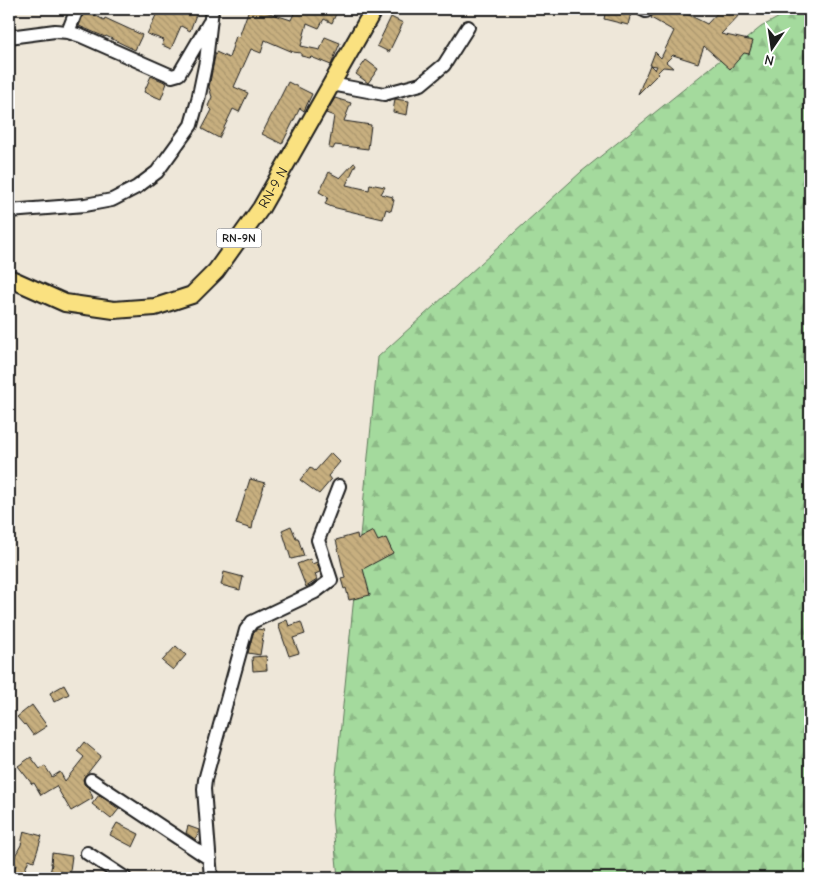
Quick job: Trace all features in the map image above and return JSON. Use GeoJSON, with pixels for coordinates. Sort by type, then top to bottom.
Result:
{"type":"FeatureCollection","features":[{"type":"Feature","properties":{"kind":"main road","name":"RN-9 N"},"geometry":{"type":"LineString","coordinates":[[9,278],[65,303],[114,310],[154,307],[192,295],[216,271],[260,208],[374,9]]}},
{"type":"Feature","properties":{"kind":"street"},"geometry":{"type":"LineString","coordinates":[[68,32],[77,9]]}},
{"type":"Feature","properties":{"kind":"street"},"geometry":{"type":"LineString","coordinates":[[9,37],[55,31],[68,32],[82,36],[172,76],[179,74],[212,13]]}},
{"type":"Feature","properties":{"kind":"street"},"geometry":{"type":"LineString","coordinates":[[9,211],[85,205],[112,200],[137,188],[157,172],[191,126],[204,71],[212,13]]}},
{"type":"Feature","properties":{"kind":"street"},"geometry":{"type":"LineString","coordinates":[[331,84],[384,94],[421,84],[444,65],[468,27]]}},
{"type":"Feature","properties":{"kind":"street"},"geometry":{"type":"LineString","coordinates":[[211,878],[204,789],[205,780],[246,630],[252,622],[315,592],[331,580],[318,540],[339,486]]}},
{"type":"Feature","properties":{"kind":"street"},"geometry":{"type":"LineString","coordinates":[[91,780],[210,860]]}},
{"type":"Feature","properties":{"kind":"street"},"geometry":{"type":"LineString","coordinates":[[87,853],[125,878]]}},
{"type":"Feature","properties":{"kind":"green space"},"geometry":{"type":"Polygon","coordinates":[[[794,9],[810,9],[810,878],[338,878],[332,815],[378,357],[581,172],[761,27],[794,9]]]}},
{"type":"Feature","properties":{"kind":"building"},"geometry":{"type":"Polygon","coordinates":[[[159,9],[198,9],[190,31],[181,26],[171,49],[162,45],[164,40],[147,34],[159,9]]]}},
{"type":"Feature","properties":{"kind":"building"},"geometry":{"type":"Polygon","coordinates":[[[249,9],[257,9],[291,20],[296,9],[338,9],[332,23],[324,19],[319,28],[307,23],[301,46],[320,50],[325,37],[340,43],[331,65],[311,57],[301,56],[301,53],[293,52],[265,40],[261,53],[251,49],[234,87],[248,93],[239,112],[233,109],[219,138],[202,129],[212,110],[208,106],[212,97],[209,87],[215,56],[216,52],[229,58],[236,36],[239,37],[249,9]]]}},
{"type":"Feature","properties":{"kind":"building"},"geometry":{"type":"Polygon","coordinates":[[[606,9],[632,9],[628,25],[604,19],[606,9]]]}},
{"type":"Feature","properties":{"kind":"building"},"geometry":{"type":"Polygon","coordinates":[[[656,9],[677,9],[707,24],[721,9],[745,9],[721,34],[753,41],[749,54],[744,53],[730,69],[704,46],[698,63],[673,55],[666,62],[673,68],[663,67],[638,94],[655,52],[661,58],[674,31],[651,18],[656,9]]]}},
{"type":"Feature","properties":{"kind":"building"},"geometry":{"type":"Polygon","coordinates":[[[85,10],[104,20],[105,18],[142,35],[135,50],[79,26],[85,10]]]}},
{"type":"Feature","properties":{"kind":"building"},"geometry":{"type":"Polygon","coordinates":[[[391,17],[403,23],[389,52],[377,46],[391,17]]]}},
{"type":"Feature","properties":{"kind":"building"},"geometry":{"type":"Polygon","coordinates":[[[366,60],[378,69],[368,83],[356,74],[366,60]]]}},
{"type":"Feature","properties":{"kind":"building"},"geometry":{"type":"Polygon","coordinates":[[[151,76],[167,83],[161,99],[144,92],[151,76]]]}},
{"type":"Feature","properties":{"kind":"building"},"geometry":{"type":"Polygon","coordinates":[[[288,82],[312,94],[304,111],[300,108],[282,144],[262,134],[288,82]]]}},
{"type":"Feature","properties":{"kind":"building"},"geometry":{"type":"Polygon","coordinates":[[[335,98],[351,103],[344,121],[371,125],[368,149],[335,145],[333,149],[329,148],[334,116],[326,113],[335,98]]]}},
{"type":"Feature","properties":{"kind":"building"},"geometry":{"type":"Polygon","coordinates":[[[395,99],[409,101],[407,115],[393,112],[395,99]]]}},
{"type":"Feature","properties":{"kind":"building"},"geometry":{"type":"Polygon","coordinates":[[[354,163],[356,164],[346,185],[369,190],[370,184],[385,187],[381,194],[393,197],[391,211],[386,209],[383,219],[325,204],[328,197],[319,192],[329,172],[340,178],[354,163]]]}},
{"type":"Feature","properties":{"kind":"building"},"geometry":{"type":"Polygon","coordinates":[[[331,453],[340,462],[328,476],[331,480],[319,494],[300,480],[310,467],[315,471],[331,453]]]}},
{"type":"Feature","properties":{"kind":"building"},"geometry":{"type":"Polygon","coordinates":[[[250,479],[265,483],[252,529],[236,524],[250,479]]]}},
{"type":"Feature","properties":{"kind":"building"},"geometry":{"type":"Polygon","coordinates":[[[291,526],[296,538],[298,538],[304,556],[291,559],[282,530],[291,526]]]}},
{"type":"Feature","properties":{"kind":"building"},"geometry":{"type":"Polygon","coordinates":[[[373,531],[378,541],[386,538],[393,553],[363,569],[370,595],[349,600],[341,579],[345,578],[336,540],[357,534],[358,539],[373,531]]]}},
{"type":"Feature","properties":{"kind":"building"},"geometry":{"type":"Polygon","coordinates":[[[310,559],[312,564],[317,562],[320,572],[315,574],[317,580],[306,587],[297,564],[310,559]]]}},
{"type":"Feature","properties":{"kind":"building"},"geometry":{"type":"Polygon","coordinates":[[[224,572],[243,577],[240,590],[221,585],[224,572]]]}},
{"type":"Feature","properties":{"kind":"building"},"geometry":{"type":"Polygon","coordinates":[[[287,620],[289,626],[301,622],[305,634],[293,638],[299,653],[289,656],[278,624],[287,620]]]}},
{"type":"Feature","properties":{"kind":"building"},"geometry":{"type":"Polygon","coordinates":[[[257,629],[264,630],[260,655],[248,653],[253,634],[257,629]]]}},
{"type":"Feature","properties":{"kind":"building"},"geometry":{"type":"Polygon","coordinates":[[[176,646],[186,655],[173,670],[162,661],[176,646]]]}},
{"type":"Feature","properties":{"kind":"building"},"geometry":{"type":"Polygon","coordinates":[[[266,656],[267,670],[253,671],[252,657],[266,656]]]}},
{"type":"Feature","properties":{"kind":"building"},"geometry":{"type":"Polygon","coordinates":[[[64,685],[69,694],[54,702],[50,693],[64,685]]]}},
{"type":"Feature","properties":{"kind":"building"},"geometry":{"type":"Polygon","coordinates":[[[32,705],[47,726],[33,735],[17,717],[32,705]]]}},
{"type":"Feature","properties":{"kind":"building"},"geometry":{"type":"Polygon","coordinates":[[[84,742],[101,756],[83,779],[93,798],[71,811],[56,786],[41,795],[34,783],[32,784],[18,766],[31,757],[40,769],[45,766],[52,777],[60,772],[65,781],[84,757],[77,751],[84,742]]]}},
{"type":"Feature","properties":{"kind":"building"},"geometry":{"type":"Polygon","coordinates":[[[99,795],[119,809],[111,819],[92,804],[99,795]]]}},
{"type":"Feature","properties":{"kind":"building"},"geometry":{"type":"Polygon","coordinates":[[[117,823],[139,834],[133,847],[110,835],[117,823]]]}},
{"type":"Feature","properties":{"kind":"building"},"geometry":{"type":"Polygon","coordinates":[[[188,826],[199,830],[196,840],[186,833],[188,826]]]}},
{"type":"Feature","properties":{"kind":"building"},"geometry":{"type":"Polygon","coordinates":[[[24,831],[42,836],[34,861],[29,859],[22,878],[11,878],[16,865],[11,863],[21,845],[24,831]]]}},
{"type":"Feature","properties":{"kind":"building"},"geometry":{"type":"Polygon","coordinates":[[[52,853],[72,856],[69,878],[49,878],[52,853]]]}}]}
